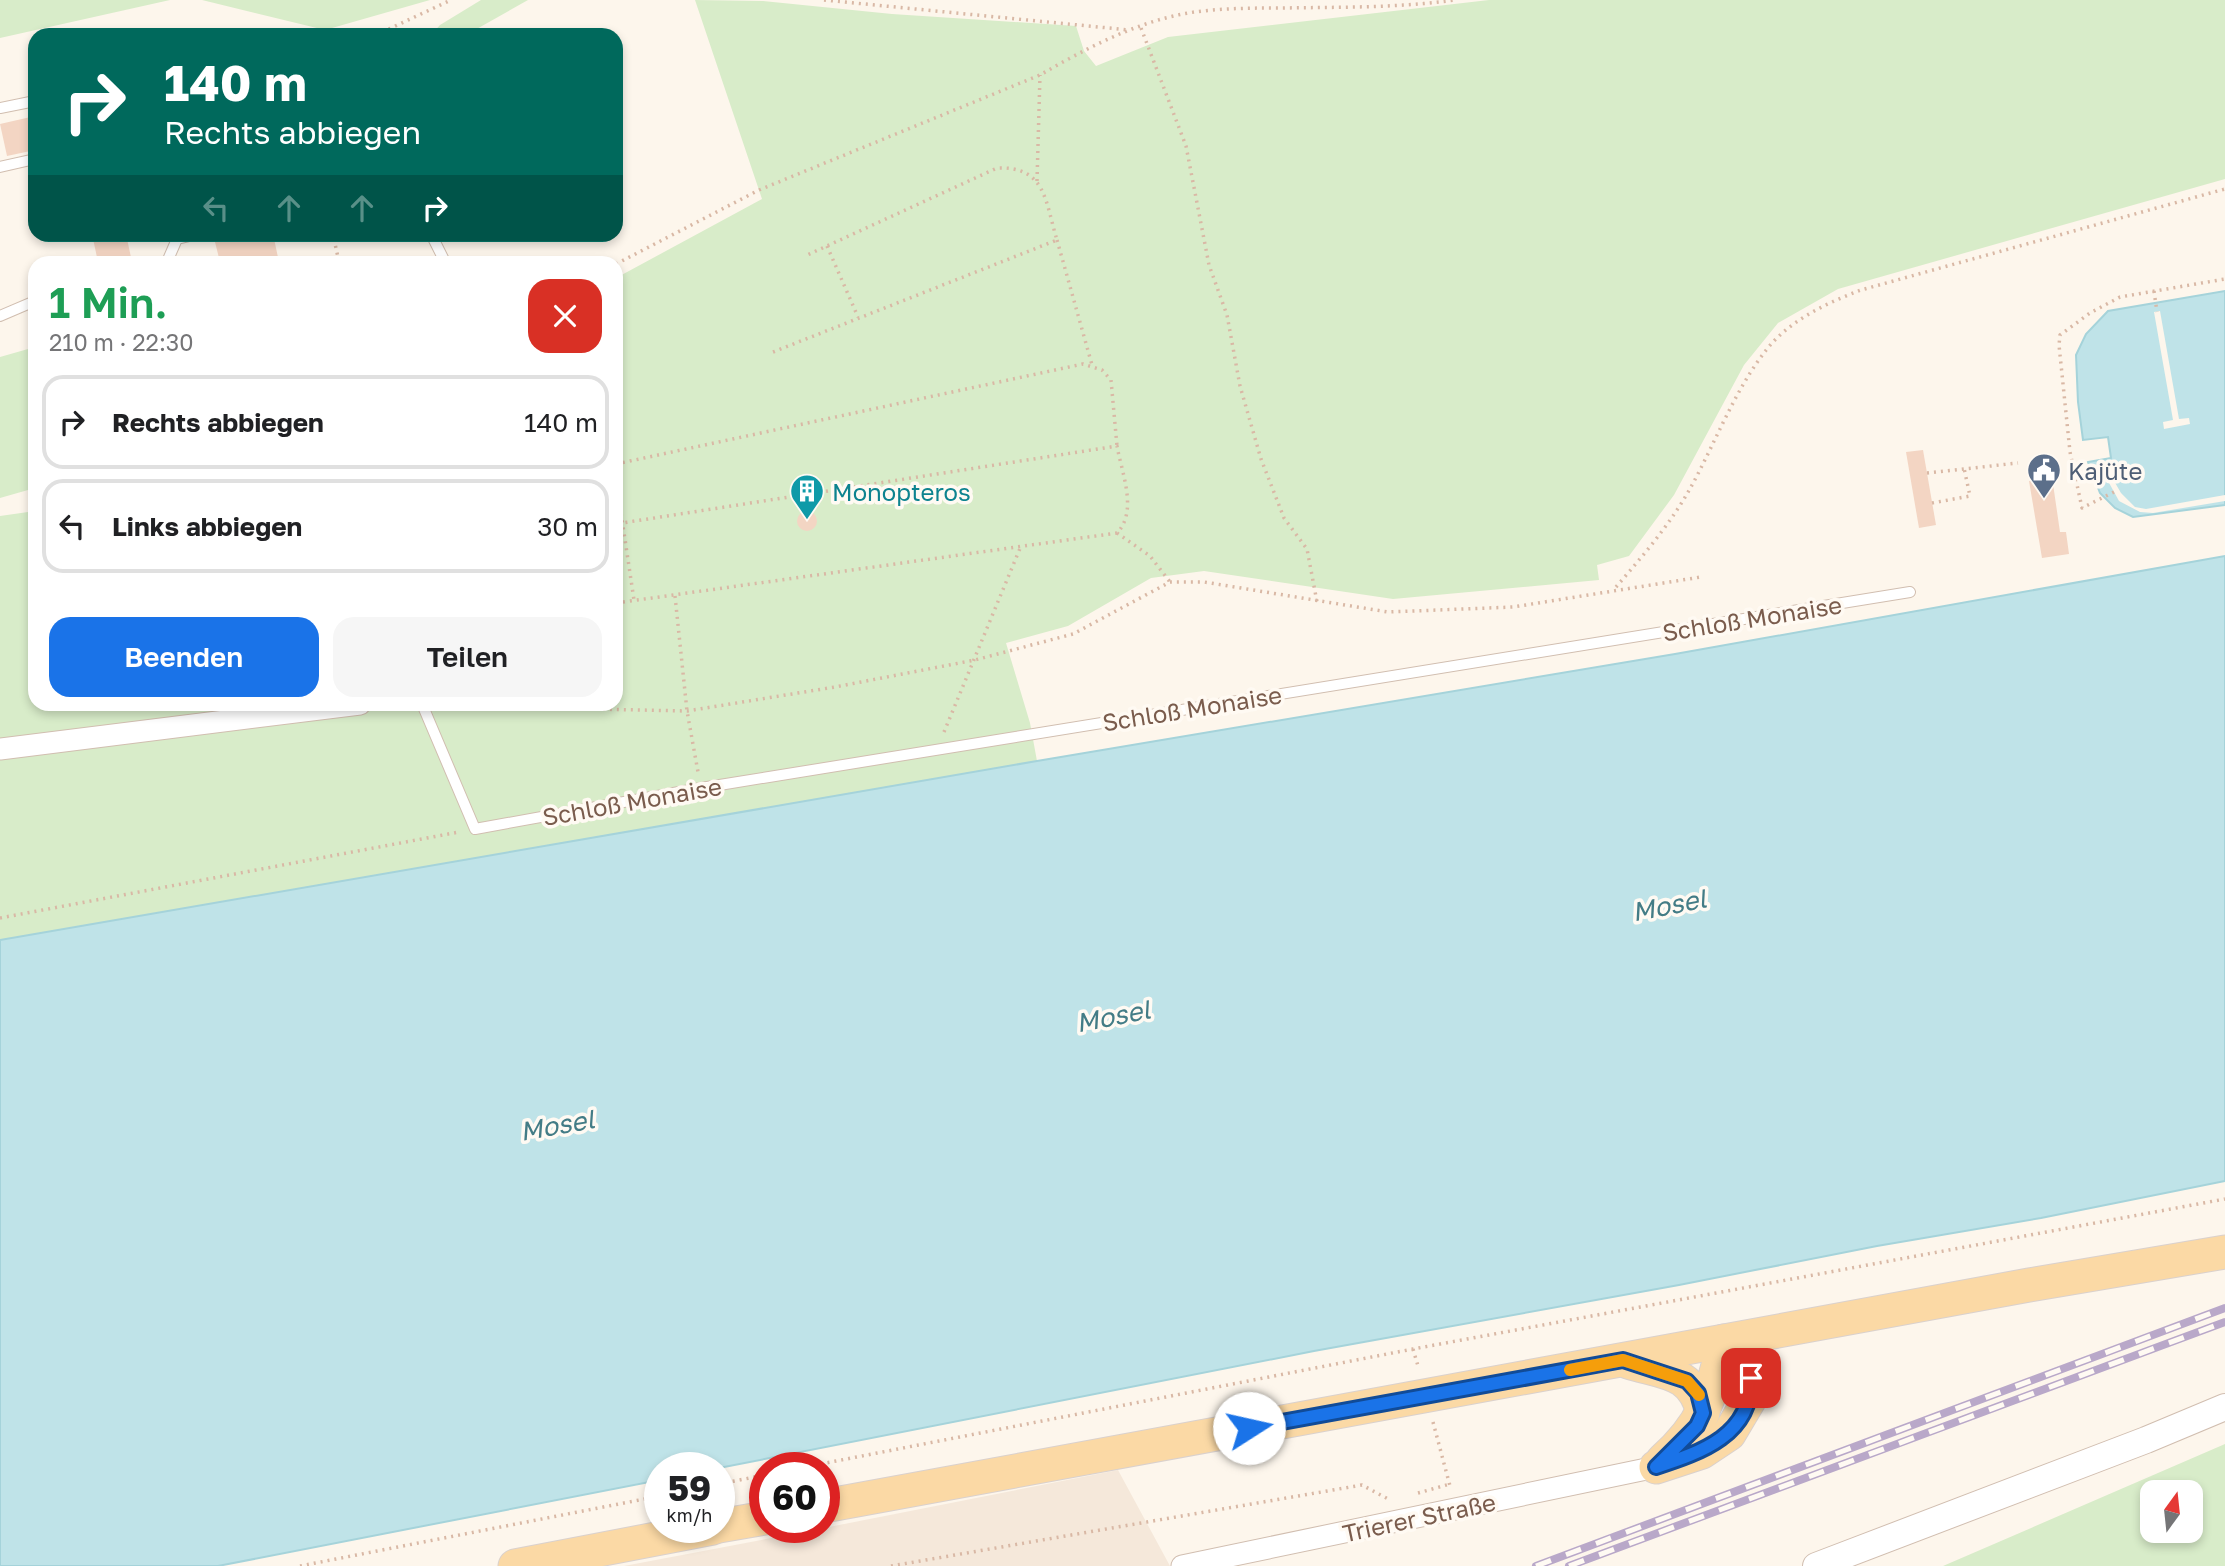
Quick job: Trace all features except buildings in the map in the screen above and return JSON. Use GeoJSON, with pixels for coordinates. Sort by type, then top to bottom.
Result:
{"type":"FeatureCollection","features":[{"type":"Feature","properties":{"kind":"main road"},"geometry":{"type":"LineString","coordinates":[[840,1503],[2029,1285],[2225,1252]]}},
{"type":"Feature","properties":{"kind":"main road"},"geometry":{"type":"LineString","coordinates":[[1656,1467],[1688,1436],[1703,1413],[1734,1340]]}},
{"type":"Feature","properties":{"kind":"main road"},"geometry":{"type":"LineString","coordinates":[[1656,1467],[1702,1452],[1729,1434],[1751,1397],[1750,1359],[1734,1340]]}},
{"type":"Feature","properties":{"kind":"main road"},"geometry":{"type":"LineString","coordinates":[[1623,1360],[1687,1381],[1698,1393],[1703,1413]]}},
{"type":"Feature","properties":{"kind":"main road"},"geometry":{"type":"LineString","coordinates":[[516,1566],[644,1541]]}},
{"type":"Feature","properties":{"kind":"street"},"geometry":{"type":"LineString","coordinates":[[0,749],[304,711]]}},
{"type":"Feature","properties":{"kind":"street"},"geometry":{"type":"LineString","coordinates":[[1816,1566],[2146,1440],[2225,1407]]}},
{"type":"Feature","properties":{"kind":"street","name":"Trierer Straße"},"geometry":{"type":"LineString","coordinates":[[1182,1566],[1656,1467]]}},
{"type":"Feature","properties":{"kind":"lane"},"geometry":{"type":"LineString","coordinates":[[0,108],[28,102]]}},
{"type":"Feature","properties":{"kind":"lane"},"geometry":{"type":"LineString","coordinates":[[0,167],[28,161]]}},
{"type":"Feature","properties":{"kind":"lane"},"geometry":{"type":"LineString","coordinates":[[0,316],[28,304]]}},
{"type":"Feature","properties":{"kind":"lane","name":"Schloß Monaise"},"geometry":{"type":"LineString","coordinates":[[475,828],[943,748],[1910,592]]}},
{"type":"Feature","properties":{"kind":"lane"},"geometry":{"type":"LineString","coordinates":[[425,711],[475,828]]}},
{"type":"Feature","properties":{"kind":"path"},"geometry":{"type":"LineString","coordinates":[[391,28],[451,0]]}},
{"type":"Feature","properties":{"kind":"path"},"geometry":{"type":"LineString","coordinates":[[824,0],[1131,31]]}},
{"type":"Feature","properties":{"kind":"path"},"geometry":{"type":"LineString","coordinates":[[623,260],[759,190],[1040,75],[1081,51],[1141,27],[1187,13],[1254,8],[1411,6],[1455,0]]}},
{"type":"Feature","properties":{"kind":"path"},"geometry":{"type":"LineString","coordinates":[[1141,27],[1186,146],[1209,265],[1227,315],[1240,386],[1261,458],[1284,518],[1307,549],[1317,602]]}},
{"type":"Feature","properties":{"kind":"path"},"geometry":{"type":"LineString","coordinates":[[1040,75],[1037,181],[1057,240],[1092,365]]}},
{"type":"Feature","properties":{"kind":"path"},"geometry":{"type":"LineString","coordinates":[[805,256],[997,168],[1022,170],[1037,181]]}},
{"type":"Feature","properties":{"kind":"path"},"geometry":{"type":"LineString","coordinates":[[1615,589],[1650,548],[1686,496],[1740,394],[1768,349],[1788,329],[1827,303],[1861,289],[2225,189]]}},
{"type":"Feature","properties":{"kind":"path"},"geometry":{"type":"LineString","coordinates":[[773,352],[1057,240]]}},
{"type":"Feature","properties":{"kind":"path"},"geometry":{"type":"LineString","coordinates":[[827,246],[858,317]]}},
{"type":"Feature","properties":{"kind":"path"},"geometry":{"type":"LineString","coordinates":[[2114,492],[2082,508],[2070,452],[2060,335],[2090,313],[2120,297],[2225,279]]}},
{"type":"Feature","properties":{"kind":"path"},"geometry":{"type":"LineString","coordinates":[[2154,291],[2157,312]]}},
{"type":"Feature","properties":{"kind":"path"},"geometry":{"type":"LineString","coordinates":[[623,463],[1083,364],[1102,369],[1111,380],[1117,446],[1129,510],[1125,524],[1116,533],[623,602]]}},
{"type":"Feature","properties":{"kind":"path"},"geometry":{"type":"LineString","coordinates":[[623,523],[1117,446]]}},
{"type":"Feature","properties":{"kind":"path"},"geometry":{"type":"LineString","coordinates":[[1927,473],[2018,463]]}},
{"type":"Feature","properties":{"kind":"path"},"geometry":{"type":"LineString","coordinates":[[1932,503],[1970,496],[1964,468]]}},
{"type":"Feature","properties":{"kind":"path"},"geometry":{"type":"LineString","coordinates":[[1116,533],[1150,556],[1170,582]]}},
{"type":"Feature","properties":{"kind":"path"},"geometry":{"type":"LineString","coordinates":[[623,535],[634,600]]}},
{"type":"Feature","properties":{"kind":"path"},"geometry":{"type":"LineString","coordinates":[[943,748],[944,732],[1021,546]]}},
{"type":"Feature","properties":{"kind":"path"},"geometry":{"type":"LineString","coordinates":[[623,709],[687,710],[835,687],[975,660],[1073,634],[1170,582],[1204,582],[1388,612],[1513,607],[1701,576]]}},
{"type":"Feature","properties":{"kind":"path"},"geometry":{"type":"LineString","coordinates":[[675,595],[687,710],[701,788]]}},
{"type":"Feature","properties":{"kind":"path"},"geometry":{"type":"LineString","coordinates":[[0,918],[475,828]]}},
{"type":"Feature","properties":{"kind":"path"},"geometry":{"type":"LineString","coordinates":[[840,1460],[1413,1349],[2225,1199]]}},
{"type":"Feature","properties":{"kind":"path"},"geometry":{"type":"LineString","coordinates":[[1413,1349],[1418,1366]]}},
{"type":"Feature","properties":{"kind":"path"},"geometry":{"type":"LineString","coordinates":[[1432,1420],[1457,1510]]}},
{"type":"Feature","properties":{"kind":"path"},"geometry":{"type":"LineString","coordinates":[[891,1566],[1362,1485],[1391,1500]]}},
{"type":"Feature","properties":{"kind":"path"},"geometry":{"type":"LineString","coordinates":[[1415,1494],[1450,1485]]}},
{"type":"Feature","properties":{"kind":"path"},"geometry":{"type":"LineString","coordinates":[[300,1566],[644,1499]]}},
{"type":"Feature","properties":{"kind":"shaded area"},"geometry":{"type":"Polygon","coordinates":[[[1118,1470],[1170,1566],[624,1566],[749,1542],[840,1543],[840,1525],[1118,1470]]]}},
{"type":"Feature","properties":{"kind":"green space"},"geometry":{"type":"Polygon","coordinates":[[[0,0],[170,0],[45,28],[28,28],[28,32],[0,38],[0,0]]]}},
{"type":"Feature","properties":{"kind":"green space"},"geometry":{"type":"Polygon","coordinates":[[[202,0],[430,0],[332,28],[317,28],[202,0]]]}},
{"type":"Feature","properties":{"kind":"green space"},"geometry":{"type":"Polygon","coordinates":[[[481,0],[528,0],[478,28],[437,28],[481,0]]]}},
{"type":"Feature","properties":{"kind":"green space"},"geometry":{"type":"Polygon","coordinates":[[[695,0],[763,1],[892,14],[1076,26],[1084,51],[1096,66],[1168,37],[1489,0],[2225,0],[2225,179],[1838,289],[1778,323],[1744,365],[1674,495],[1629,556],[1597,565],[1599,580],[1393,599],[1204,571],[1151,578],[1068,626],[1006,643],[1030,723],[1037,761],[0,940],[0,516],[28,512],[28,711],[623,711],[623,274],[762,199],[695,0]]]}},
{"type":"Feature","properties":{"kind":"green space"},"geometry":{"type":"Polygon","coordinates":[[[28,349],[28,490],[0,498],[0,357],[28,349]]]}},
{"type":"Feature","properties":{"kind":"green space"},"geometry":{"type":"Polygon","coordinates":[[[2225,1444],[2225,1566],[1943,1566],[2140,1481],[2140,1544],[2203,1544],[2203,1480],[2142,1480],[2225,1444]]]}},
{"type":"Feature","properties":{"kind":"water"},"geometry":{"type":"Polygon","coordinates":[[[2225,291],[2225,505],[2133,517],[2115,508],[2100,493],[2088,462],[2111,458],[2108,437],[2083,440],[2076,355],[2086,334],[2108,311],[2225,291]]]}},
{"type":"Feature","properties":{"kind":"water","name":"Mosel"},"geometry":{"type":"Polygon","coordinates":[[[2225,556],[2225,1181],[2041,1218],[1314,1351],[800,1452],[749,1452],[749,1462],[735,1465],[735,1452],[644,1452],[644,1483],[218,1566],[0,1566],[0,940],[1675,654],[2225,556]]]}},
{"type":"Feature","properties":{"kind":"pier"},"geometry":{"type":"Polygon","coordinates":[[[2160,311],[2179,419],[2189,418],[2190,424],[2164,429],[2163,422],[2173,420],[2154,312],[2160,311]]]}},
{"type":"Feature","properties":{"kind":"pier"},"geometry":{"type":"Polygon","coordinates":[[[2102,460],[2121,493],[2135,507],[2146,509],[2225,495],[2225,501],[2153,513],[2140,512],[2119,501],[2097,461],[2102,460]]]}},
{"type":"Feature","properties":{"kind":"railway"},"geometry":{"type":"LineString","coordinates":[[1536,1566],[2225,1308]]}},
{"type":"Feature","properties":{"kind":"railway"},"geometry":{"type":"LineString","coordinates":[[1569,1566],[2225,1322]]}},
{"type":"Feature","properties":{"kind":"slow traffic"},"geometry":{"type":"LineString","coordinates":[[1570,1370],[1623,1360],[1687,1381],[1699,1395]]}},
{"type":"Feature","properties":{"kind":"place","name":"Kajüte"},"geometry":{"type":"Point","coordinates":[2044,500]}},
{"type":"Feature","properties":{"kind":"place","name":"Monopteros"},"geometry":{"type":"Point","coordinates":[807,521]}},
{"type":"Feature","properties":{"kind":"route"},"geometry":{"type":"LineString","coordinates":[[1249,1428],[1623,1360],[1687,1381],[1698,1393],[1703,1413],[1697,1426],[1680,1446],[1656,1467],[1702,1452],[1729,1434],[1751,1397],[1751,1378]]}}]}
